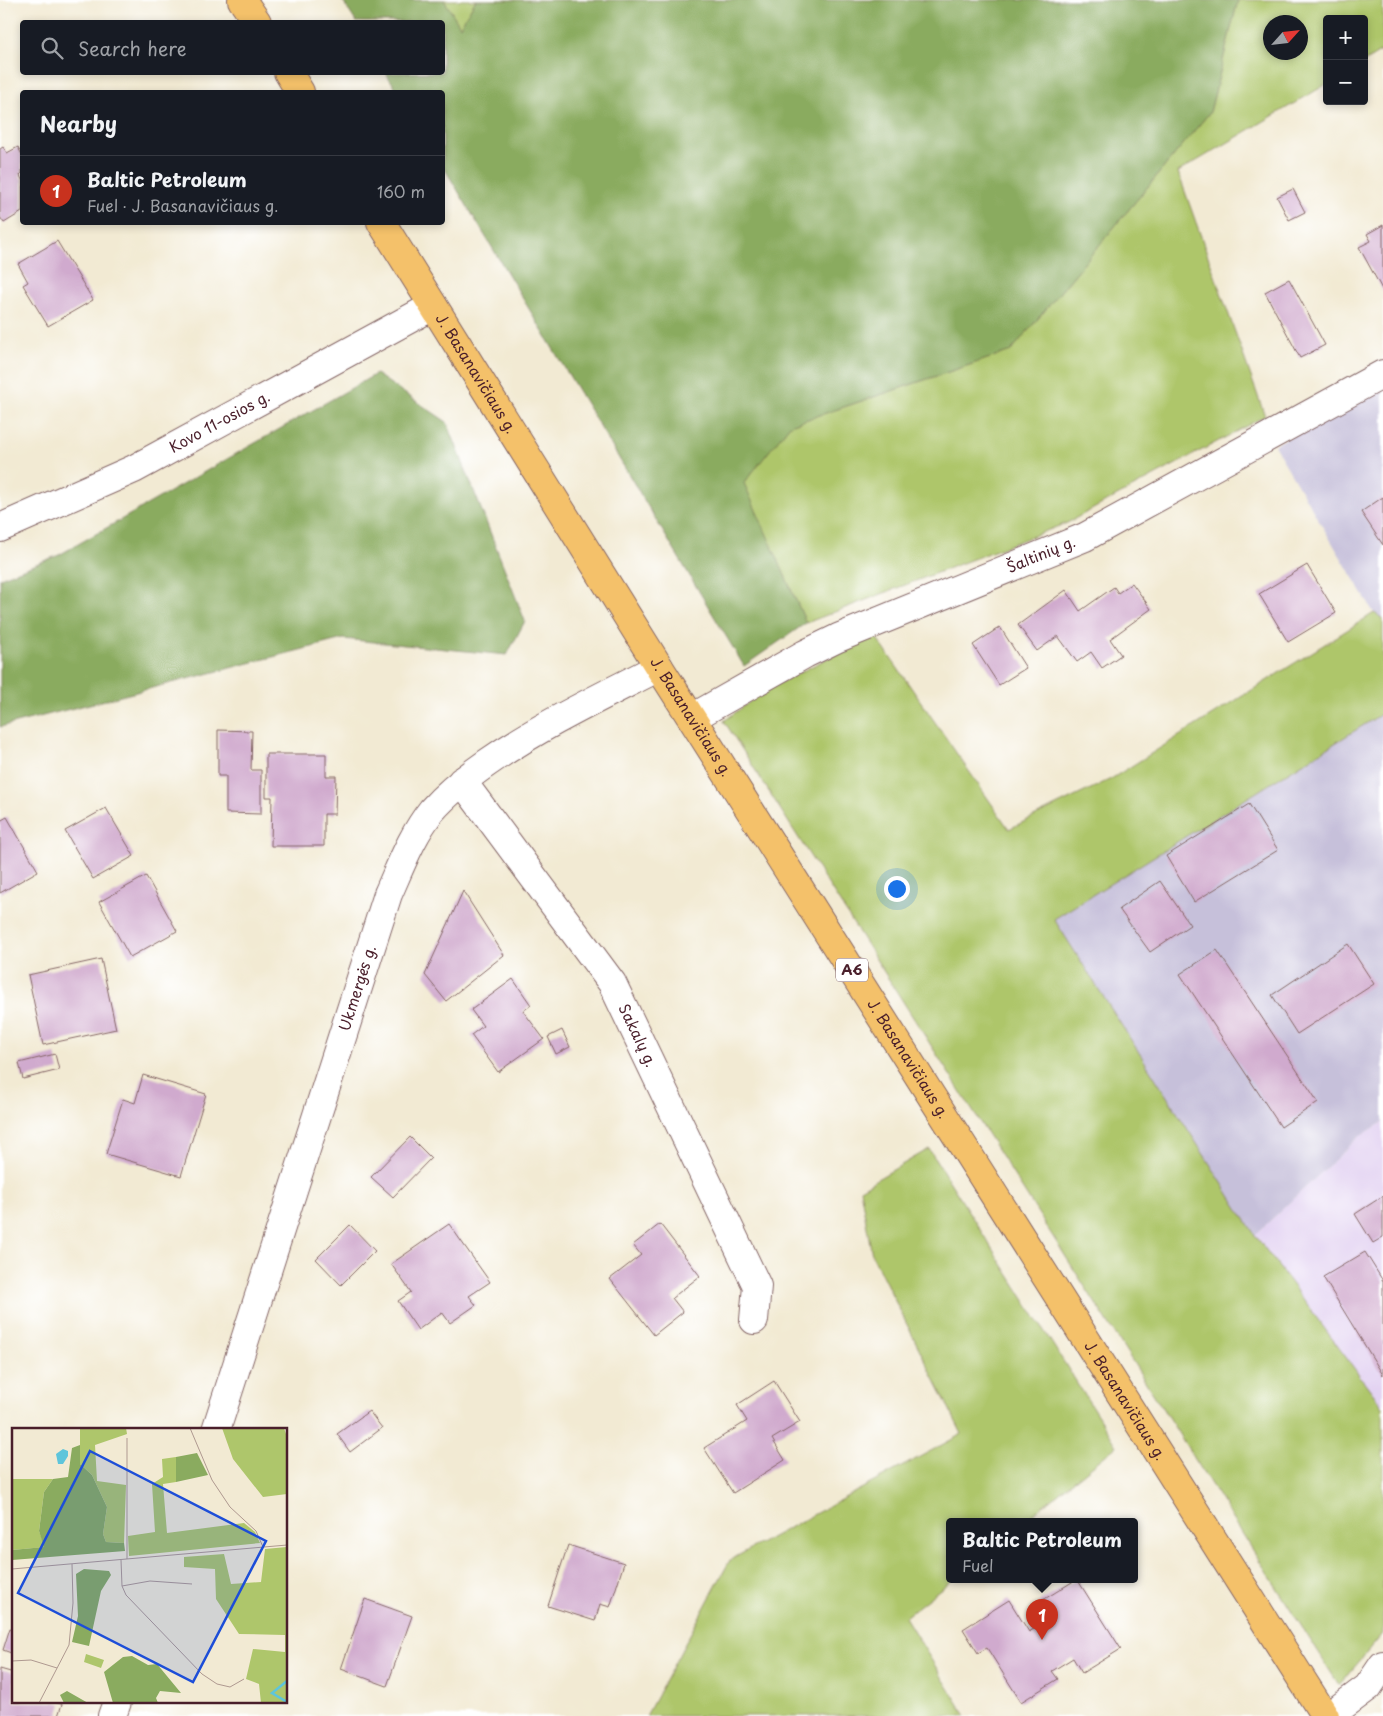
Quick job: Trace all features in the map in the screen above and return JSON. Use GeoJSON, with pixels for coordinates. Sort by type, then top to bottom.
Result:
{"type":"FeatureCollection","features":[{"type":"Feature","properties":{"kind":"highway"},"geometry":{"type":"LineString","coordinates":[[242,0],[256,20]]}},
{"type":"Feature","properties":{"kind":"highway"},"geometry":{"type":"LineString","coordinates":[[290,75],[299,90]]}},
{"type":"Feature","properties":{"kind":"highway","name":"J. Basanavičiaus g."},"geometry":{"type":"LineString","coordinates":[[383,225],[659,667],[1325,1716]]}},
{"type":"Feature","properties":{"kind":"street","name":"Kovo 11-osios g."},"geometry":{"type":"LineString","coordinates":[[0,528],[134,469],[433,306]]}},
{"type":"Feature","properties":{"kind":"street","name":"Šaltinių g."},"geometry":{"type":"LineString","coordinates":[[692,718],[805,654],[838,638],[1085,537],[1383,374]]}},
{"type":"Feature","properties":{"kind":"street","name":"Ukmergės g."},"geometry":{"type":"LineString","coordinates":[[217,1428],[388,894],[408,846],[432,811],[462,781],[508,748],[566,715],[659,667]]}},
{"type":"Feature","properties":{"kind":"street","name":"Sakalų g."},"geometry":{"type":"LineString","coordinates":[[462,781],[612,983],[757,1286],[754,1320]]}},
{"type":"Feature","properties":{"kind":"street"},"geometry":{"type":"LineString","coordinates":[[1330,1716],[1368,1687],[1383,1665]]}},
{"type":"Feature","properties":{"kind":"street"},"geometry":{"type":"LineString","coordinates":[[112,1716],[116,1704]]}},
{"type":"Feature","properties":{"kind":"shaded area"},"geometry":{"type":"Polygon","coordinates":[[[1383,388],[1383,618],[1374,613],[1274,445],[1383,388]]]}},
{"type":"Feature","properties":{"kind":"shaded area"},"geometry":{"type":"Polygon","coordinates":[[[1383,713],[1383,1122],[1359,1137],[1255,1235],[1054,919],[1383,713]]]}},
{"type":"Feature","properties":{"kind":"shaded area"},"geometry":{"type":"Polygon","coordinates":[[[1383,1122],[1383,1407],[1255,1235],[1359,1137],[1383,1122]]]}},
{"type":"Feature","properties":{"kind":"green space"},"geometry":{"type":"Polygon","coordinates":[[[342,0],[444,0],[460,26],[476,0],[1238,0],[1210,112],[1011,351],[790,425],[744,483],[806,623],[744,666],[445,169],[445,90],[397,90],[387,75],[445,75],[445,20],[355,20],[342,0]]]}},
{"type":"Feature","properties":{"kind":"green space"},"geometry":{"type":"Polygon","coordinates":[[[444,0],[476,0],[460,26],[444,0]]]}},
{"type":"Feature","properties":{"kind":"green space"},"geometry":{"type":"Polygon","coordinates":[[[1238,0],[1383,0],[1383,50],[1368,59],[1368,15],[1323,15],[1323,86],[1178,172],[1265,416],[1067,523],[806,623],[743,483],[790,425],[1011,351],[1210,112],[1238,0]]]}},
{"type":"Feature","properties":{"kind":"green space"},"geometry":{"type":"Polygon","coordinates":[[[376,374],[447,422],[525,621],[507,655],[343,639],[0,727],[0,578],[59,555],[376,374]]]}},
{"type":"Feature","properties":{"kind":"green space"},"geometry":{"type":"Polygon","coordinates":[[[1374,613],[1383,618],[1383,713],[1054,919],[1255,1235],[1383,1407],[1383,1634],[1339,1685],[724,721],[764,691],[874,634],[1009,829],[1111,779],[1374,613]]]}},
{"type":"Feature","properties":{"kind":"green space"},"geometry":{"type":"Polygon","coordinates":[[[929,1149],[1117,1446],[1028,1518],[946,1518],[946,1583],[948,1583],[905,1617],[966,1716],[646,1716],[730,1560],[962,1434],[872,1255],[860,1189],[929,1149]]]}},
{"type":"Feature","properties":{"kind":"building"},"geometry":{"type":"Polygon","coordinates":[[[3,147],[7,153],[18,147],[20,151],[20,213],[4,223],[0,217],[0,149],[3,147]]]}},
{"type":"Feature","properties":{"kind":"building"},"geometry":{"type":"Polygon","coordinates":[[[1293,189],[1305,212],[1289,220],[1277,197],[1293,189]]]}},
{"type":"Feature","properties":{"kind":"building"},"geometry":{"type":"Polygon","coordinates":[[[1383,225],[1383,291],[1359,247],[1371,241],[1367,234],[1383,225]]]}},
{"type":"Feature","properties":{"kind":"building"},"geometry":{"type":"Polygon","coordinates":[[[57,241],[93,300],[48,326],[23,285],[28,282],[18,264],[57,241]]]}},
{"type":"Feature","properties":{"kind":"building"},"geometry":{"type":"Polygon","coordinates":[[[1289,279],[1325,345],[1300,358],[1265,292],[1289,279]]]}},
{"type":"Feature","properties":{"kind":"building"},"geometry":{"type":"Polygon","coordinates":[[[1383,497],[1383,545],[1361,512],[1383,497]]]}},
{"type":"Feature","properties":{"kind":"building"},"geometry":{"type":"Polygon","coordinates":[[[1307,565],[1336,613],[1288,642],[1259,594],[1307,565]]]}},
{"type":"Feature","properties":{"kind":"building"},"geometry":{"type":"Polygon","coordinates":[[[1132,583],[1151,609],[1110,639],[1121,655],[1102,668],[1091,652],[1077,662],[1058,636],[1037,651],[1018,625],[1066,590],[1080,611],[1114,587],[1118,593],[1132,583]]]}},
{"type":"Feature","properties":{"kind":"building"},"geometry":{"type":"Polygon","coordinates":[[[1000,627],[1026,668],[999,685],[973,645],[1000,627]]]}},
{"type":"Feature","properties":{"kind":"building"},"geometry":{"type":"Polygon","coordinates":[[[218,730],[252,731],[251,770],[261,770],[261,814],[226,813],[226,776],[218,776],[218,730]]]}},
{"type":"Feature","properties":{"kind":"building"},"geometry":{"type":"Polygon","coordinates":[[[266,754],[326,754],[326,776],[336,776],[335,814],[324,814],[324,846],[271,846],[272,797],[266,797],[266,754]]]}},
{"type":"Feature","properties":{"kind":"building"},"geometry":{"type":"Polygon","coordinates":[[[1249,804],[1278,850],[1194,902],[1166,856],[1249,804]]]}},
{"type":"Feature","properties":{"kind":"building"},"geometry":{"type":"Polygon","coordinates":[[[106,808],[134,856],[93,879],[65,831],[106,808]]]}},
{"type":"Feature","properties":{"kind":"building"},"geometry":{"type":"Polygon","coordinates":[[[7,817],[38,871],[0,893],[0,821],[7,817]]]}},
{"type":"Feature","properties":{"kind":"building"},"geometry":{"type":"Polygon","coordinates":[[[146,876],[177,931],[130,957],[99,902],[146,876]]]}},
{"type":"Feature","properties":{"kind":"building"},"geometry":{"type":"Polygon","coordinates":[[[1160,881],[1190,925],[1150,952],[1119,909],[1160,881]]]}},
{"type":"Feature","properties":{"kind":"building"},"geometry":{"type":"Polygon","coordinates":[[[463,891],[504,955],[446,1001],[425,975],[463,891]]]}},
{"type":"Feature","properties":{"kind":"building"},"geometry":{"type":"Polygon","coordinates":[[[1348,944],[1374,984],[1297,1034],[1272,995],[1348,944]]]}},
{"type":"Feature","properties":{"kind":"building"},"geometry":{"type":"Polygon","coordinates":[[[1217,950],[1318,1102],[1281,1127],[1180,974],[1217,950]]]}},
{"type":"Feature","properties":{"kind":"building"},"geometry":{"type":"Polygon","coordinates":[[[101,959],[116,1029],[43,1045],[28,975],[101,959]]]}},
{"type":"Feature","properties":{"kind":"building"},"geometry":{"type":"Polygon","coordinates":[[[513,979],[531,1005],[523,1011],[544,1039],[498,1072],[471,1035],[483,1026],[471,1010],[513,979]]]}},
{"type":"Feature","properties":{"kind":"building"},"geometry":{"type":"Polygon","coordinates":[[[562,1030],[570,1047],[556,1054],[548,1037],[562,1030]]]}},
{"type":"Feature","properties":{"kind":"building"},"geometry":{"type":"Polygon","coordinates":[[[55,1054],[59,1070],[23,1079],[19,1063],[55,1054]]]}},
{"type":"Feature","properties":{"kind":"building"},"geometry":{"type":"Polygon","coordinates":[[[143,1075],[206,1094],[181,1176],[106,1154],[123,1099],[135,1103],[143,1075]]]}},
{"type":"Feature","properties":{"kind":"building"},"geometry":{"type":"Polygon","coordinates":[[[410,1137],[431,1158],[393,1197],[371,1177],[410,1137]]]}},
{"type":"Feature","properties":{"kind":"building"},"geometry":{"type":"Polygon","coordinates":[[[1383,1196],[1383,1237],[1373,1243],[1355,1214],[1383,1196]]]}},
{"type":"Feature","properties":{"kind":"building"},"geometry":{"type":"Polygon","coordinates":[[[449,1224],[490,1282],[469,1296],[476,1305],[450,1323],[442,1312],[418,1330],[398,1301],[411,1292],[391,1264],[449,1224]]]}},
{"type":"Feature","properties":{"kind":"building"},"geometry":{"type":"Polygon","coordinates":[[[660,1224],[700,1276],[672,1298],[683,1312],[654,1335],[610,1279],[641,1255],[633,1245],[660,1224]]]}},
{"type":"Feature","properties":{"kind":"building"},"geometry":{"type":"Polygon","coordinates":[[[350,1225],[375,1251],[341,1285],[316,1259],[350,1225]]]}},
{"type":"Feature","properties":{"kind":"building"},"geometry":{"type":"Polygon","coordinates":[[[1365,1252],[1383,1281],[1383,1375],[1323,1277],[1365,1252]]]}},
{"type":"Feature","properties":{"kind":"building"},"geometry":{"type":"Polygon","coordinates":[[[774,1381],[800,1422],[772,1439],[785,1460],[733,1493],[704,1448],[747,1421],[737,1405],[774,1381]]]}},
{"type":"Feature","properties":{"kind":"building"},"geometry":{"type":"Polygon","coordinates":[[[369,1411],[382,1428],[350,1452],[337,1434],[369,1411]]]}},
{"type":"Feature","properties":{"kind":"building"},"geometry":{"type":"Polygon","coordinates":[[[568,1545],[624,1563],[610,1607],[600,1604],[595,1621],[548,1606],[568,1545]]]}},
{"type":"Feature","properties":{"kind":"building"},"geometry":{"type":"Polygon","coordinates":[[[1070,1583],[1080,1583],[1121,1649],[1082,1673],[1073,1658],[1052,1671],[1058,1679],[1021,1702],[987,1648],[978,1653],[963,1629],[1009,1600],[1029,1632],[1049,1619],[1038,1603],[1070,1583]]]}},
{"type":"Feature","properties":{"kind":"building"},"geometry":{"type":"Polygon","coordinates":[[[365,1599],[412,1616],[387,1686],[341,1669],[365,1599]]]}},
{"type":"Feature","properties":{"kind":"building"},"geometry":{"type":"Polygon","coordinates":[[[10,1628],[12,1629],[12,1653],[3,1650],[10,1628]]]}},
{"type":"Feature","properties":{"kind":"building"},"geometry":{"type":"Polygon","coordinates":[[[0,1669],[12,1672],[12,1704],[62,1704],[58,1716],[0,1716],[0,1669]]]}},
{"type":"Feature","properties":{"kind":"place","name":"Baltic Petroleum"},"geometry":{"type":"Point","coordinates":[1042,1640]}}]}
